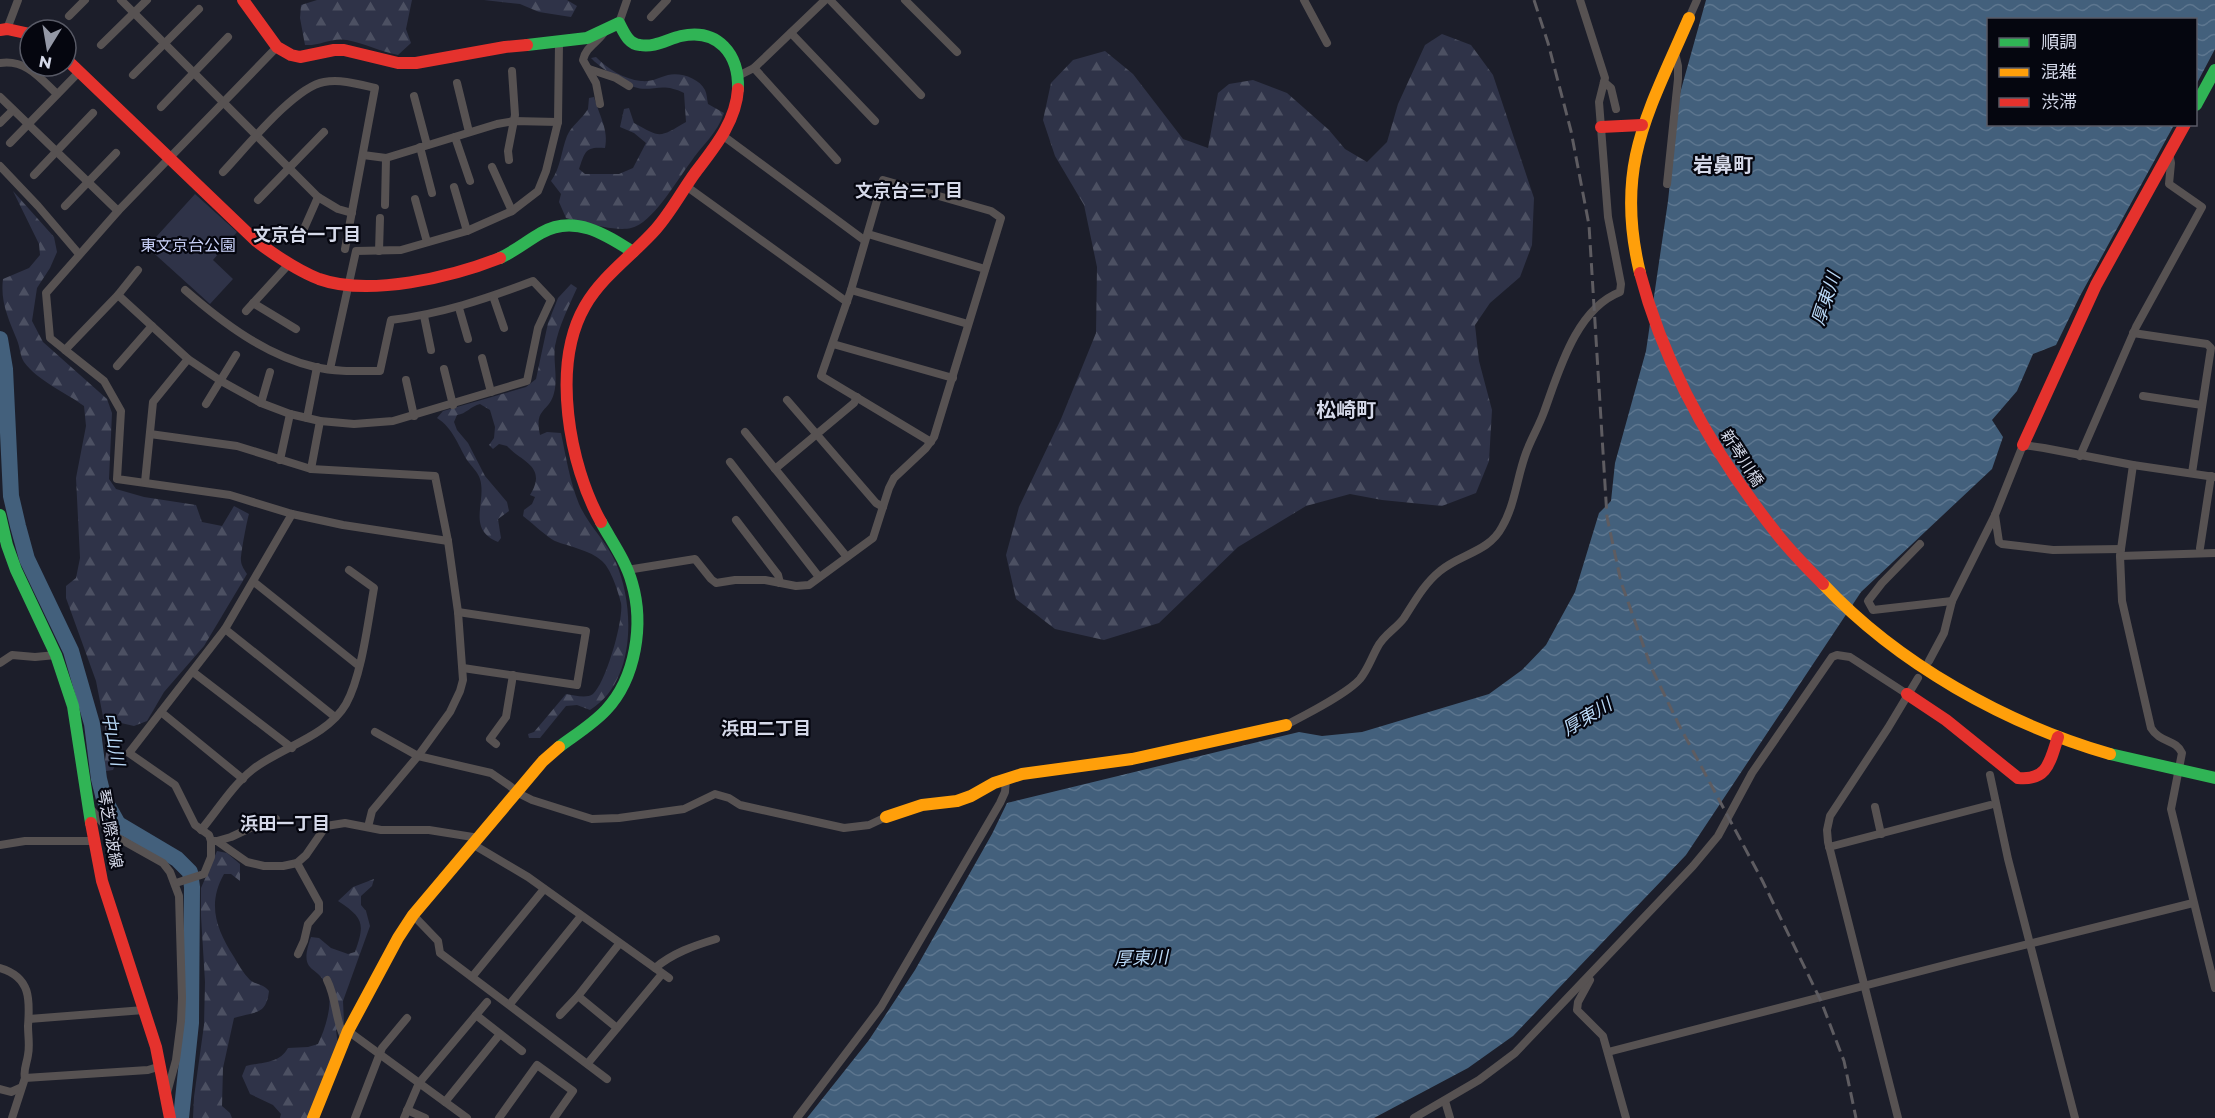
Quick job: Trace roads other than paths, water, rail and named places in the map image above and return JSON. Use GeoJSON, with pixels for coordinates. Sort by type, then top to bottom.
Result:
{"type":"FeatureCollection","features":[{"type":"Feature","properties":{"kind":"street"},"geometry":{"type":"LineString","coordinates":[[4,29],[18,0]]}},
{"type":"Feature","properties":{"kind":"street"},"geometry":{"type":"LineString","coordinates":[[69,16],[85,0]]}},
{"type":"Feature","properties":{"kind":"street"},"geometry":{"type":"LineString","coordinates":[[121,0],[318,197],[338,209],[352,213]]}},
{"type":"Feature","properties":{"kind":"street"},"geometry":{"type":"LineString","coordinates":[[101,45],[147,0]]}},
{"type":"Feature","properties":{"kind":"street"},"geometry":{"type":"LineString","coordinates":[[243,0],[277,47],[300,57],[344,50],[356,51],[383,60],[416,63],[505,47],[559,44],[587,38],[619,23]]}},
{"type":"Feature","properties":{"kind":"street"},"geometry":{"type":"LineString","coordinates":[[313,1118],[346,1035],[398,938],[413,915],[552,752],[603,714],[624,683],[633,657],[638,631],[635,594],[627,570],[588,498],[580,475],[575,450],[567,366],[576,322],[585,306],[608,276],[657,228],[722,135],[736,107],[738,76],[732,57],[720,42],[711,37],[692,33],[683,34],[651,47],[642,47],[626,38],[619,23],[627,0]]}},
{"type":"Feature","properties":{"kind":"street"},"geometry":{"type":"LineString","coordinates":[[651,17],[667,0]]}},
{"type":"Feature","properties":{"kind":"street"},"geometry":{"type":"LineString","coordinates":[[738,76],[754,68],[825,0]]}},
{"type":"Feature","properties":{"kind":"street"},"geometry":{"type":"LineString","coordinates":[[830,0],[921,95]]}},
{"type":"Feature","properties":{"kind":"street"},"geometry":{"type":"LineString","coordinates":[[905,0],[957,52]]}},
{"type":"Feature","properties":{"kind":"street"},"geometry":{"type":"LineString","coordinates":[[1304,0],[1328,43]]}},
{"type":"Feature","properties":{"kind":"street"},"geometry":{"type":"LineString","coordinates":[[375,732],[418,756],[490,773],[518,793],[574,815],[592,819],[619,819],[684,809],[715,795],[729,798],[740,805],[844,828],[869,825],[922,805],[964,799],[1022,774],[1140,757],[1286,725],[1359,680],[1373,660],[1376,648],[1383,638],[1404,619],[1413,601],[1428,582],[1441,569],[1488,544],[1502,528],[1526,453],[1570,344],[1587,318],[1599,305],[1620,292],[1621,284],[1608,217],[1599,102],[1605,78],[1580,0]]}},
{"type":"Feature","properties":{"kind":"street"},"geometry":{"type":"LineString","coordinates":[[1689,18],[1697,0]]}},
{"type":"Feature","properties":{"kind":"street"},"geometry":{"type":"LineString","coordinates":[[133,75],[199,9]]}},
{"type":"Feature","properties":{"kind":"street","name":"新琴川橋"},"geometry":{"type":"LineString","coordinates":[[1689,18],[1642,125],[1631,175],[1630,216],[1637,260],[1644,285],[1679,380],[1711,442],[1742,490],[1800,561],[1860,619],[1913,661],[1945,681],[2017,720],[2058,737],[2130,760],[2215,778]]}},
{"type":"Feature","properties":{"kind":"street"},"geometry":{"type":"LineString","coordinates":[[600,104],[599,91],[583,60],[588,46],[599,40],[606,28]]}},
{"type":"Feature","properties":{"kind":"street"},"geometry":{"type":"LineString","coordinates":[[791,33],[875,121]]}},
{"type":"Feature","properties":{"kind":"street"},"geometry":{"type":"LineString","coordinates":[[161,108],[228,37]]}},
{"type":"Feature","properties":{"kind":"street"},"geometry":{"type":"LineString","coordinates":[[330,369],[356,251],[401,250],[467,231],[512,211],[538,191],[546,171],[558,122],[559,44]]}},
{"type":"Feature","properties":{"kind":"street"},"geometry":{"type":"LineString","coordinates":[[277,47],[118,211],[46,293],[50,338],[104,381],[121,411],[117,479],[230,495],[292,514],[378,531],[448,541]]}},
{"type":"Feature","properties":{"kind":"street"},"geometry":{"type":"LineString","coordinates":[[1667,183],[1678,79],[1675,53]]}},
{"type":"Feature","properties":{"kind":"street"},"geometry":{"type":"LineString","coordinates":[[0,63],[11,62],[26,66],[57,94]]}},
{"type":"Feature","properties":{"kind":"street"},"geometry":{"type":"LineString","coordinates":[[754,68],[837,160]]}},
{"type":"Feature","properties":{"kind":"street"},"geometry":{"type":"LineString","coordinates":[[589,69],[616,78],[629,86]]}},
{"type":"Feature","properties":{"kind":"street"},"geometry":{"type":"LineString","coordinates":[[2197,103],[2215,70]]}},
{"type":"Feature","properties":{"kind":"street"},"geometry":{"type":"LineString","coordinates":[[509,160],[508,151],[515,115],[512,71]]}},
{"type":"Feature","properties":{"kind":"street"},"geometry":{"type":"LineString","coordinates":[[10,143],[80,72],[256,241],[288,266],[307,275],[348,285],[391,286],[468,268],[509,254],[550,228],[560,225],[578,225],[600,231],[633,252]]}},
{"type":"Feature","properties":{"kind":"street"},"geometry":{"type":"LineString","coordinates":[[223,172],[306,89],[325,82],[342,81],[375,88],[345,249]]}},
{"type":"Feature","properties":{"kind":"street"},"geometry":{"type":"LineString","coordinates":[[1604,82],[1611,88],[1616,109]]}},
{"type":"Feature","properties":{"kind":"street"},"geometry":{"type":"LineString","coordinates":[[457,83],[468,132]]}},
{"type":"Feature","properties":{"kind":"street"},"geometry":{"type":"LineString","coordinates":[[414,96],[432,193]]}},
{"type":"Feature","properties":{"kind":"street"},"geometry":{"type":"LineString","coordinates":[[0,97],[118,211]]}},
{"type":"Feature","properties":{"kind":"street"},"geometry":{"type":"LineString","coordinates":[[0,123],[13,110]]}},
{"type":"Feature","properties":{"kind":"street"},"geometry":{"type":"LineString","coordinates":[[34,175],[93,113]]}},
{"type":"Feature","properties":{"kind":"street"},"geometry":{"type":"LineString","coordinates":[[363,154],[386,158],[468,132],[513,121],[558,122]]}},
{"type":"Feature","properties":{"kind":"street"},"geometry":{"type":"LineString","coordinates":[[1601,127],[1642,125]]}},
{"type":"Feature","properties":{"kind":"street"},"geometry":{"type":"LineString","coordinates":[[1929,661],[1944,633],[1952,601],[1995,515],[2023,446],[2096,285],[2184,126]]}},
{"type":"Feature","properties":{"kind":"street"},"geometry":{"type":"LineString","coordinates":[[258,200],[324,132]]}},
{"type":"Feature","properties":{"kind":"street"},"geometry":{"type":"LineString","coordinates":[[722,135],[866,237],[985,269]]}},
{"type":"Feature","properties":{"kind":"street"},"geometry":{"type":"LineString","coordinates":[[455,136],[470,181]]}},
{"type":"Feature","properties":{"kind":"street"},"geometry":{"type":"LineString","coordinates":[[65,206],[116,153]]}},
{"type":"Feature","properties":{"kind":"street"},"geometry":{"type":"LineString","coordinates":[[2080,456],[2133,333],[2202,207],[2169,184],[2171,163],[2169,153]]}},
{"type":"Feature","properties":{"kind":"street"},"geometry":{"type":"LineString","coordinates":[[385,205],[386,158]]}},
{"type":"Feature","properties":{"kind":"street"},"geometry":{"type":"LineString","coordinates":[[0,165],[79,254]]}},
{"type":"Feature","properties":{"kind":"street"},"geometry":{"type":"LineString","coordinates":[[492,167],[512,211]]}},
{"type":"Feature","properties":{"kind":"street"},"geometry":{"type":"LineString","coordinates":[[627,570],[695,558],[716,583],[735,580],[796,586],[809,585],[873,538],[894,478],[931,442],[953,378],[1001,218],[992,211],[883,180],[851,290],[820,376],[931,442]]}},
{"type":"Feature","properties":{"kind":"street"},"geometry":{"type":"LineString","coordinates":[[686,186],[847,302]]}},
{"type":"Feature","properties":{"kind":"street"},"geometry":{"type":"LineString","coordinates":[[454,187],[467,231]]}},
{"type":"Feature","properties":{"kind":"street"},"geometry":{"type":"LineString","coordinates":[[299,240],[318,197]]}},
{"type":"Feature","properties":{"kind":"street"},"geometry":{"type":"LineString","coordinates":[[415,199],[427,242]]}},
{"type":"Feature","properties":{"kind":"street"},"geometry":{"type":"LineString","coordinates":[[379,251],[380,218]]}},
{"type":"Feature","properties":{"kind":"street"},"geometry":{"type":"LineString","coordinates":[[246,311],[288,266]]}},
{"type":"Feature","properties":{"kind":"street"},"geometry":{"type":"LineString","coordinates":[[64,350],[118,295],[138,270]]}},
{"type":"Feature","properties":{"kind":"street"},"geometry":{"type":"LineString","coordinates":[[118,295],[188,359],[221,381],[261,403],[290,414],[320,421],[354,424],[393,421],[414,416],[527,381],[538,328],[551,300],[532,281],[459,308],[391,320],[380,371],[330,369],[292,360],[265,348],[212,314],[185,290]]}},
{"type":"Feature","properties":{"kind":"street"},"geometry":{"type":"LineString","coordinates":[[851,290],[968,324]]}},
{"type":"Feature","properties":{"kind":"street"},"geometry":{"type":"LineString","coordinates":[[493,296],[504,328]]}},
{"type":"Feature","properties":{"kind":"street"},"geometry":{"type":"LineString","coordinates":[[253,303],[296,329]]}},
{"type":"Feature","properties":{"kind":"street"},"geometry":{"type":"LineString","coordinates":[[459,308],[468,339]]}},
{"type":"Feature","properties":{"kind":"street"},"geometry":{"type":"LineString","coordinates":[[424,316],[431,350]]}},
{"type":"Feature","properties":{"kind":"street"},"geometry":{"type":"LineString","coordinates":[[117,366],[152,327]]}},
{"type":"Feature","properties":{"kind":"street"},"geometry":{"type":"LineString","coordinates":[[2133,333],[2207,344],[2211,348],[2192,473]]}},
{"type":"Feature","properties":{"kind":"street"},"geometry":{"type":"LineString","coordinates":[[833,344],[953,378]]}},
{"type":"Feature","properties":{"kind":"street"},"geometry":{"type":"LineString","coordinates":[[207,404],[236,355]]}},
{"type":"Feature","properties":{"kind":"street"},"geometry":{"type":"LineString","coordinates":[[482,358],[491,392]]}},
{"type":"Feature","properties":{"kind":"street"},"geometry":{"type":"LineString","coordinates":[[145,483],[153,402],[188,359]]}},
{"type":"Feature","properties":{"kind":"street"},"geometry":{"type":"LineString","coordinates":[[307,418],[317,367]]}},
{"type":"Feature","properties":{"kind":"street"},"geometry":{"type":"LineString","coordinates":[[444,369],[453,405]]}},
{"type":"Feature","properties":{"kind":"street"},"geometry":{"type":"LineString","coordinates":[[261,403],[270,372]]}},
{"type":"Feature","properties":{"kind":"street"},"geometry":{"type":"LineString","coordinates":[[406,380],[414,416]]}},
{"type":"Feature","properties":{"kind":"street"},"geometry":{"type":"LineString","coordinates":[[2143,396],[2202,405]]}},
{"type":"Feature","properties":{"kind":"street"},"geometry":{"type":"LineString","coordinates":[[775,469],[854,403],[857,398]]}},
{"type":"Feature","properties":{"kind":"street"},"geometry":{"type":"LineString","coordinates":[[787,400],[876,503],[883,507]]}},
{"type":"Feature","properties":{"kind":"street"},"geometry":{"type":"LineString","coordinates":[[280,460],[290,414]]}},
{"type":"Feature","properties":{"kind":"street"},"geometry":{"type":"LineString","coordinates":[[311,469],[320,421]]}},
{"type":"Feature","properties":{"kind":"street"},"geometry":{"type":"LineString","coordinates":[[745,432],[847,557]]}},
{"type":"Feature","properties":{"kind":"street"},"geometry":{"type":"LineString","coordinates":[[150,434],[237,446],[311,469],[435,476],[448,541],[458,612],[464,668],[463,680],[456,702],[418,756],[372,811],[368,827]]}},
{"type":"Feature","properties":{"kind":"street"},"geometry":{"type":"LineString","coordinates":[[2023,446],[2213,477],[2200,548]]}},
{"type":"Feature","properties":{"kind":"street"},"geometry":{"type":"LineString","coordinates":[[730,462],[819,577]]}},
{"type":"Feature","properties":{"kind":"street"},"geometry":{"type":"LineString","coordinates":[[2133,465],[2120,552],[2122,601],[2151,728],[2159,739],[2180,748],[2182,758],[2171,809],[2215,988]]}},
{"type":"Feature","properties":{"kind":"street"},"geometry":{"type":"LineString","coordinates":[[292,514],[225,629],[129,753],[175,785],[195,825],[214,841],[247,862],[273,867],[297,863],[306,855],[326,826],[345,822],[381,830],[429,830],[477,841],[666,976],[617,1028],[588,1064]]}},
{"type":"Feature","properties":{"kind":"street"},"geometry":{"type":"LineString","coordinates":[[1995,515],[1999,542],[2002,544],[2053,550],[2215,554]]}},
{"type":"Feature","properties":{"kind":"street","name":"琴芝際波線"},"geometry":{"type":"LineString","coordinates":[[0,516],[16,570],[56,655],[73,706],[102,881],[161,1066],[170,1118]]}},
{"type":"Feature","properties":{"kind":"street"},"geometry":{"type":"LineString","coordinates":[[736,520],[778,575],[780,583]]}},
{"type":"Feature","properties":{"kind":"street"},"geometry":{"type":"LineString","coordinates":[[1920,544],[1868,601],[1873,610],[1952,601]]}},
{"type":"Feature","properties":{"kind":"street"},"geometry":{"type":"LineString","coordinates":[[201,830],[253,769],[324,727],[346,705],[359,666],[374,588],[349,570]]}},
{"type":"Feature","properties":{"kind":"street"},"geometry":{"type":"LineString","coordinates":[[254,582],[359,666]]}},
{"type":"Feature","properties":{"kind":"street"},"geometry":{"type":"LineString","coordinates":[[458,612],[586,631],[577,685],[464,668]]}},
{"type":"Feature","properties":{"kind":"street"},"geometry":{"type":"LineString","coordinates":[[225,629],[335,717]]}},
{"type":"Feature","properties":{"kind":"street"},"geometry":{"type":"LineString","coordinates":[[0,663],[12,655],[35,657],[56,655]]}},
{"type":"Feature","properties":{"kind":"street"},"geometry":{"type":"LineString","coordinates":[[1414,1118],[1497,1068],[1515,1053],[1712,844],[1724,827],[1752,773],[1832,657],[1837,655],[1850,657],[1907,694],[1946,720],[2018,778],[2032,779],[2045,771],[2058,737]]}},
{"type":"Feature","properties":{"kind":"street"},"geometry":{"type":"LineString","coordinates":[[193,672],[292,748]]}},
{"type":"Feature","properties":{"kind":"street"},"geometry":{"type":"LineString","coordinates":[[496,744],[490,739],[506,717],[513,675]]}},
{"type":"Feature","properties":{"kind":"street"},"geometry":{"type":"LineString","coordinates":[[1898,1118],[1829,847],[1827,830],[1830,816],[1918,678]]}},
{"type":"Feature","properties":{"kind":"street"},"geometry":{"type":"LineString","coordinates":[[160,712],[243,779]]}},
{"type":"Feature","properties":{"kind":"street"},"geometry":{"type":"LineString","coordinates":[[1990,775],[2008,859],[2032,943],[2075,1118]]}},
{"type":"Feature","properties":{"kind":"street"},"geometry":{"type":"LineString","coordinates":[[797,1118],[881,1007],[999,803],[1005,792],[1006,779]]}},
{"type":"Feature","properties":{"kind":"street"},"geometry":{"type":"LineString","coordinates":[[88,806],[113,835],[163,863],[180,882],[183,998],[179,1040],[167,1096]]}},
{"type":"Feature","properties":{"kind":"street"},"geometry":{"type":"LineString","coordinates":[[1829,847],[1990,806]]}},
{"type":"Feature","properties":{"kind":"street"},"geometry":{"type":"LineString","coordinates":[[1875,807],[1881,834]]}},
{"type":"Feature","properties":{"kind":"street"},"geometry":{"type":"LineString","coordinates":[[214,841],[231,837],[270,819],[276,819]]}},
{"type":"Feature","properties":{"kind":"street"},"geometry":{"type":"LineString","coordinates":[[0,845],[25,841],[94,841]]}},
{"type":"Feature","properties":{"kind":"street"},"geometry":{"type":"LineString","coordinates":[[180,882],[204,874],[214,841]]}},
{"type":"Feature","properties":{"kind":"street"},"geometry":{"type":"LineString","coordinates":[[297,863],[319,903],[319,911],[308,924],[298,954]]}},
{"type":"Feature","properties":{"kind":"street"},"geometry":{"type":"LineString","coordinates":[[472,977],[544,889]]}},
{"type":"Feature","properties":{"kind":"street"},"geometry":{"type":"LineString","coordinates":[[1608,1052],[2193,903]]}},
{"type":"Feature","properties":{"kind":"street"},"geometry":{"type":"LineString","coordinates":[[413,915],[438,941],[440,953],[607,1079]]}},
{"type":"Feature","properties":{"kind":"street"},"geometry":{"type":"LineString","coordinates":[[510,1004],[581,916]]}},
{"type":"Feature","properties":{"kind":"street"},"geometry":{"type":"LineString","coordinates":[[655,968],[688,947],[716,939]]}},
{"type":"Feature","properties":{"kind":"street"},"geometry":{"type":"LineString","coordinates":[[560,1015],[619,944]]}},
{"type":"Feature","properties":{"kind":"street"},"geometry":{"type":"LineString","coordinates":[[0,968],[15,975],[28,991],[30,1002],[29,1045],[23,1075],[25,1078],[12,1118]]}},
{"type":"Feature","properties":{"kind":"street"},"geometry":{"type":"LineString","coordinates":[[1591,974],[1578,1002],[1577,1010],[1603,1036],[1626,1118]]}},
{"type":"Feature","properties":{"kind":"street"},"geometry":{"type":"LineString","coordinates":[[327,980],[334,994],[339,1029],[381,1055],[467,1118]]}},
{"type":"Feature","properties":{"kind":"street"},"geometry":{"type":"LineString","coordinates":[[578,996],[617,1028]]}},
{"type":"Feature","properties":{"kind":"street"},"geometry":{"type":"LineString","coordinates":[[425,1118],[406,1114],[419,1083],[487,1002]]}},
{"type":"Feature","properties":{"kind":"street"},"geometry":{"type":"LineString","coordinates":[[29,1019],[144,1010]]}},
{"type":"Feature","properties":{"kind":"street"},"geometry":{"type":"LineString","coordinates":[[476,1015],[522,1050]]}},
{"type":"Feature","properties":{"kind":"street"},"geometry":{"type":"LineString","coordinates":[[355,1118],[382,1048],[407,1018]]}},
{"type":"Feature","properties":{"kind":"street"},"geometry":{"type":"LineString","coordinates":[[445,1102],[500,1034]]}},
{"type":"Feature","properties":{"kind":"street"},"geometry":{"type":"LineString","coordinates":[[500,1118],[537,1065],[573,1091],[554,1118]]}},
{"type":"Feature","properties":{"kind":"street"},"geometry":{"type":"LineString","coordinates":[[25,1078],[148,1070],[161,1066]]}},
{"type":"Feature","properties":{"kind":"street"},"geometry":{"type":"LineString","coordinates":[[0,1089],[11,1092],[20,1088]]}},
{"type":"Feature","properties":{"kind":"street"},"geometry":{"type":"LineString","coordinates":[[1445,1101],[1450,1118]]}},
{"type":"Feature","properties":{"kind":"water","name":"厚東川"},"geometry":{"type":"Polygon","coordinates":[[[1706,0],[2215,0],[2215,49],[2197,83],[2197,18],[1987,18],[1987,126],[2173,126],[2080,296],[2056,345],[2033,354],[2017,391],[1992,420],[2003,437],[1992,469],[1861,592],[1686,855],[1513,1036],[1468,1068],[1374,1118],[807,1118],[869,1040],[915,970],[992,834],[1007,803],[1299,732],[1322,736],[1362,732],[1489,694],[1522,670],[1546,645],[1575,592],[1599,513],[1611,501],[1615,463],[1646,351],[1668,201],[1679,97],[1706,0]]]}},
{"type":"Feature","properties":{"kind":"waterway","name":"中山川"},"geometry":{"type":"LineString","coordinates":[[0,339],[5,369],[11,496],[27,559],[71,651],[92,724],[104,799],[118,824],[177,859],[190,872],[192,887],[191,1023],[181,1118]]}},
{"type":"Feature","properties":{"kind":"railway"},"geometry":{"type":"LineString","coordinates":[[1534,0],[1571,131],[1589,225],[1607,517],[1621,582],[1651,667],[1679,725],[1762,880],[1821,1001],[1844,1061],[1856,1118]]}},
{"type":"Feature","properties":{"kind":"district","name":"岩鼻町"},"geometry":{"type":"Point","coordinates":[1723,165]}},
{"type":"Feature","properties":{"kind":"district","name":"文京台三丁目"},"geometry":{"type":"Point","coordinates":[909,191]}},
{"type":"Feature","properties":{"kind":"district","name":"文京台一丁目"},"geometry":{"type":"Point","coordinates":[307,235]}},
{"type":"Feature","properties":{"kind":"district","name":"松崎町"},"geometry":{"type":"Point","coordinates":[1346,410]}},
{"type":"Feature","properties":{"kind":"district","name":"浜田二丁目"},"geometry":{"type":"Point","coordinates":[766,729]}},
{"type":"Feature","properties":{"kind":"district","name":"浜田一丁目"},"geometry":{"type":"Point","coordinates":[285,824]}},
{"type":"Feature","properties":{"kind":"park label","name":"東文京台公園"},"geometry":{"type":"Point","coordinates":[188,245]}}]}
